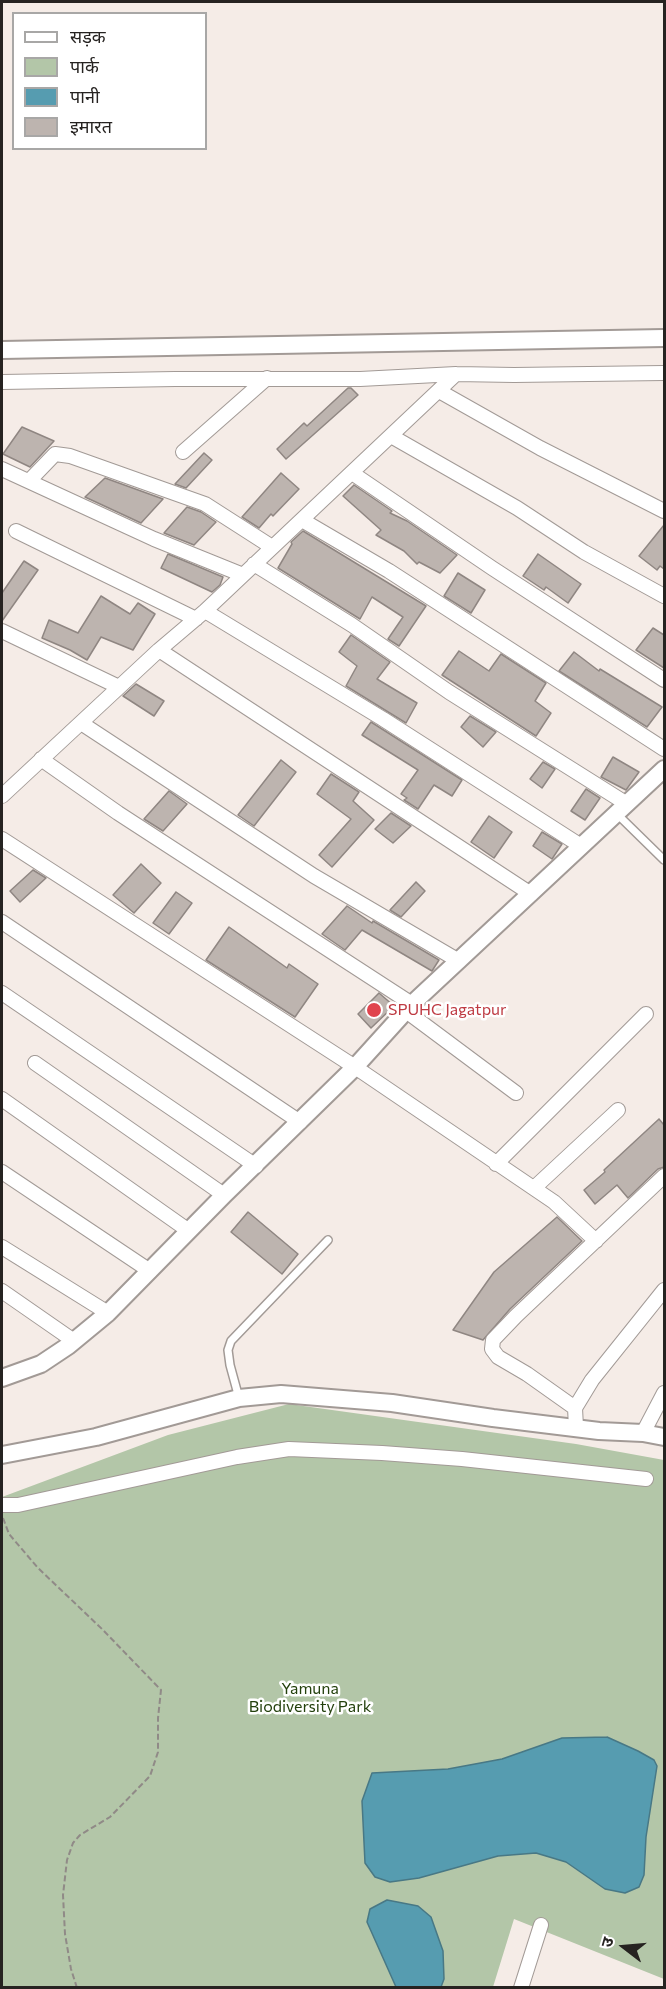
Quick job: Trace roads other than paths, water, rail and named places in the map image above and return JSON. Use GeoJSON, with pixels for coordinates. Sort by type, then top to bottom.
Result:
{"type":"FeatureCollection","features":[{"type":"Feature","properties":{"kind":"street"},"geometry":{"type":"LineString","coordinates":[[2,350],[664,338]]}},
{"type":"Feature","properties":{"kind":"street"},"geometry":{"type":"LineString","coordinates":[[2,382],[360,379],[456,374],[664,373]]}},
{"type":"Feature","properties":{"kind":"street"},"geometry":{"type":"LineString","coordinates":[[5,788],[41,759],[200,615],[456,374]]}},
{"type":"Feature","properties":{"kind":"street"},"geometry":{"type":"LineString","coordinates":[[183,452],[267,378]]}},
{"type":"Feature","properties":{"kind":"street"},"geometry":{"type":"LineString","coordinates":[[439,391],[540,448],[664,512]]}},
{"type":"Feature","properties":{"kind":"street"},"geometry":{"type":"LineString","coordinates":[[391,436],[517,508],[584,552],[664,596]]}},
{"type":"Feature","properties":{"kind":"street"},"geometry":{"type":"LineString","coordinates":[[28,481],[55,454],[70,456],[205,504],[272,547]]}},
{"type":"Feature","properties":{"kind":"street"},"geometry":{"type":"LineString","coordinates":[[2,469],[154,539],[243,575]]}},
{"type":"Feature","properties":{"kind":"street"},"geometry":{"type":"LineString","coordinates":[[352,473],[664,680]]}},
{"type":"Feature","properties":{"kind":"street"},"geometry":{"type":"LineString","coordinates":[[302,520],[389,571],[664,749]]}},
{"type":"Feature","properties":{"kind":"street"},"geometry":{"type":"LineString","coordinates":[[16,531],[200,615],[374,713],[581,846]]}},
{"type":"Feature","properties":{"kind":"street"},"geometry":{"type":"LineString","coordinates":[[254,564],[352,625],[621,808]]}},
{"type":"Feature","properties":{"kind":"street"},"geometry":{"type":"LineString","coordinates":[[2,632],[119,687]]}},
{"type":"Feature","properties":{"kind":"street"},"geometry":{"type":"LineString","coordinates":[[159,650],[531,894]]}},
{"type":"Feature","properties":{"kind":"street"},"geometry":{"type":"LineString","coordinates":[[81,723],[314,876],[459,962]]}},
{"type":"Feature","properties":{"kind":"street"},"geometry":{"type":"LineString","coordinates":[[41,759],[409,1008],[516,1093]]}},
{"type":"Feature","properties":{"kind":"street"},"geometry":{"type":"LineString","coordinates":[[2,1378],[41,1364],[108,1314],[224,1195],[356,1067],[409,1008],[664,769]]}},
{"type":"Feature","properties":{"kind":"street"},"geometry":{"type":"LineString","coordinates":[[2,839],[356,1067],[554,1202],[596,1241]]}},
{"type":"Feature","properties":{"kind":"street"},"geometry":{"type":"LineString","coordinates":[[2,922],[300,1122]]}},
{"type":"Feature","properties":{"kind":"street"},"geometry":{"type":"LineString","coordinates":[[2,993],[256,1166]]}},
{"type":"Feature","properties":{"kind":"street"},"geometry":{"type":"LineString","coordinates":[[496,1164],[646,1014]]}},
{"type":"Feature","properties":{"kind":"street"},"geometry":{"type":"LineString","coordinates":[[34,1063],[224,1195]]}},
{"type":"Feature","properties":{"kind":"street"},"geometry":{"type":"LineString","coordinates":[[2,1099],[189,1231]]}},
{"type":"Feature","properties":{"kind":"street"},"geometry":{"type":"LineString","coordinates":[[534,1188],[618,1110]]}},
{"type":"Feature","properties":{"kind":"street"},"geometry":{"type":"LineString","coordinates":[[2,1172],[150,1271]]}},
{"type":"Feature","properties":{"kind":"street"},"geometry":{"type":"LineString","coordinates":[[575,1408],[527,1374],[498,1357],[492,1349],[493,1340],[664,1176]]}},
{"type":"Feature","properties":{"kind":"street"},"geometry":{"type":"LineString","coordinates":[[2,1247],[108,1314]]}},
{"type":"Feature","properties":{"kind":"street"},"geometry":{"type":"LineString","coordinates":[[576,1427],[575,1408],[592,1380],[664,1290]]}},
{"type":"Feature","properties":{"kind":"street"},"geometry":{"type":"LineString","coordinates":[[2,1291],[74,1341]]}},
{"type":"Feature","properties":{"kind":"street"},"geometry":{"type":"LineString","coordinates":[[643,1432],[664,1393]]}},
{"type":"Feature","properties":{"kind":"street"},"geometry":{"type":"LineString","coordinates":[[2,1455],[96,1437],[239,1398],[281,1394],[392,1403],[493,1418],[599,1431],[643,1432],[664,1437]]}},
{"type":"Feature","properties":{"kind":"street"},"geometry":{"type":"LineString","coordinates":[[2,1505],[18,1506],[237,1457],[289,1449],[382,1452],[646,1479]]}},
{"type":"Feature","properties":{"kind":"street"},"geometry":{"type":"LineString","coordinates":[[521,1988],[541,1925]]}},
{"type":"Feature","properties":{"kind":"lane"},"geometry":{"type":"LineString","coordinates":[[621,808],[664,860]]}},
{"type":"Feature","properties":{"kind":"lane"},"geometry":{"type":"LineString","coordinates":[[239,1398],[230,1365],[228,1350],[231,1341],[328,1240]]}},
{"type":"Feature","properties":{"kind":"water"},"geometry":{"type":"Polygon","coordinates":[[[607,1737],[654,1760],[657,1766],[646,1837],[644,1875],[639,1887],[625,1893],[605,1889],[566,1862],[536,1853],[498,1856],[419,1878],[390,1882],[375,1877],[365,1863],[362,1801],[372,1773],[448,1769],[502,1759],[562,1738],[607,1737]]]}},
{"type":"Feature","properties":{"kind":"water"},"geometry":{"type":"Polygon","coordinates":[[[387,1900],[418,1906],[431,1917],[443,1951],[444,1979],[441,1987],[396,1987],[367,1922],[370,1909],[387,1900]]]}},
{"type":"Feature","properties":{"kind":"place","name":"SPUHC Jagatpur"},"geometry":{"type":"Point","coordinates":[374,1010]}},
{"type":"Feature","properties":{"kind":"park label","name":"Yamuna Biodiversity Park"},"geometry":{"type":"Point","coordinates":[310,1698]}}]}
